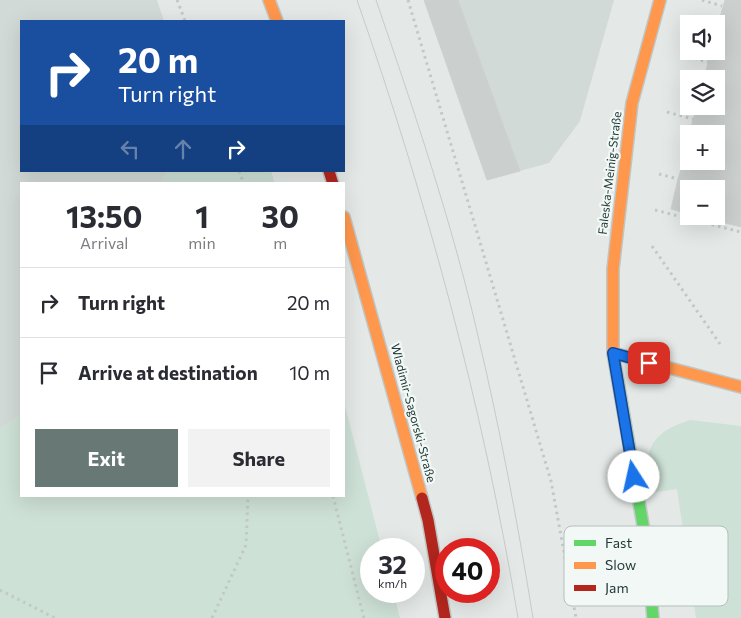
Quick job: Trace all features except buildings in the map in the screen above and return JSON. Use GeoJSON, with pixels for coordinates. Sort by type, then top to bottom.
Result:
{"type":"FeatureCollection","features":[{"type":"Feature","properties":{"kind":"street"},"geometry":{"type":"LineString","coordinates":[[269,0],[277,20]]}},
{"type":"Feature","properties":{"kind":"street","name":"Faleska-Meinig-Straße"},"geometry":{"type":"LineString","coordinates":[[643,526],[613,353],[613,269],[634,94],[660,0]]}},
{"type":"Feature","properties":{"kind":"street","name":"Wladimir-Sagorski-Straße"},"geometry":{"type":"LineString","coordinates":[[345,221],[428,520],[445,618]]}},
{"type":"Feature","properties":{"kind":"street"},"geometry":{"type":"LineString","coordinates":[[613,353],[741,387]]}},
{"type":"Feature","properties":{"kind":"path"},"geometry":{"type":"LineString","coordinates":[[177,0],[185,20]]}},
{"type":"Feature","properties":{"kind":"path"},"geometry":{"type":"LineString","coordinates":[[408,0],[551,481],[564,552]]}},
{"type":"Feature","properties":{"kind":"path"},"geometry":{"type":"LineString","coordinates":[[702,0],[722,6]]}},
{"type":"Feature","properties":{"kind":"path"},"geometry":{"type":"LineString","coordinates":[[701,60],[708,62]]}},
{"type":"Feature","properties":{"kind":"path"},"geometry":{"type":"LineString","coordinates":[[681,116],[693,120]]}},
{"type":"Feature","properties":{"kind":"path"},"geometry":{"type":"LineString","coordinates":[[620,201],[741,232]]}},
{"type":"Feature","properties":{"kind":"path"},"geometry":{"type":"LineString","coordinates":[[648,240],[724,350]]}},
{"type":"Feature","properties":{"kind":"path"},"geometry":{"type":"LineString","coordinates":[[212,618],[246,545],[248,497]]}},
{"type":"Feature","properties":{"kind":"path"},"geometry":{"type":"LineString","coordinates":[[333,497],[364,618]]}},
{"type":"Feature","properties":{"kind":"path"},"geometry":{"type":"LineString","coordinates":[[0,590],[55,618]]}},
{"type":"Feature","properties":{"kind":"shaded area"},"geometry":{"type":"Polygon","coordinates":[[[0,0],[157,0],[164,20],[20,20],[20,172],[167,172],[162,182],[20,182],[20,415],[0,429],[0,0]]]}},
{"type":"Feature","properties":{"kind":"shaded area"},"geometry":{"type":"Polygon","coordinates":[[[424,0],[614,0],[580,121],[549,163],[487,180],[424,0]]]}},
{"type":"Feature","properties":{"kind":"green space"},"geometry":{"type":"Polygon","coordinates":[[[167,172],[271,172],[274,182],[162,182],[167,172]]]}},
{"type":"Feature","properties":{"kind":"green space"},"geometry":{"type":"Polygon","coordinates":[[[345,406],[379,538],[360,538],[360,603],[396,603],[400,618],[0,618],[0,429],[20,415],[20,497],[345,497],[345,406]]]}},
{"type":"Feature","properties":{"kind":"green space"},"geometry":{"type":"Polygon","coordinates":[[[690,420],[741,426],[741,618],[696,618],[694,606],[728,606],[728,526],[682,526],[677,489],[650,493],[647,466],[648,455],[657,438],[676,425],[690,420]]]}},
{"type":"Feature","properties":{"kind":"tram line"},"geometry":{"type":"LineString","coordinates":[[357,0],[407,152],[451,305],[488,461],[518,618]]}},
{"type":"Feature","properties":{"kind":"tram line"},"geometry":{"type":"LineString","coordinates":[[376,0],[432,167],[468,293],[501,441],[533,618]]}},
{"type":"Feature","properties":{"kind":"traffic: fast"},"geometry":{"type":"LineString","coordinates":[[643,526],[613,353],[662,366]]}},
{"type":"Feature","properties":{"kind":"traffic: fast"},"geometry":{"type":"LineString","coordinates":[[652,606],[653,618]]}},
{"type":"Feature","properties":{"kind":"traffic: slow"},"geometry":{"type":"LineString","coordinates":[[269,0],[277,20]]}},
{"type":"Feature","properties":{"kind":"traffic: slow"},"geometry":{"type":"LineString","coordinates":[[613,353],[613,269],[632,103],[660,0]]}},
{"type":"Feature","properties":{"kind":"traffic: slow"},"geometry":{"type":"LineString","coordinates":[[345,221],[422,498]]}},
{"type":"Feature","properties":{"kind":"traffic: slow"},"geometry":{"type":"LineString","coordinates":[[662,366],[741,387]]}},
{"type":"Feature","properties":{"kind":"traffic: jam"},"geometry":{"type":"LineString","coordinates":[[329,172],[332,182]]}},
{"type":"Feature","properties":{"kind":"traffic: jam"},"geometry":{"type":"LineString","coordinates":[[422,498],[428,520],[445,618]]}},
{"type":"Feature","properties":{"kind":"route"},"geometry":{"type":"LineString","coordinates":[[634,477],[613,353],[649,363]]}}]}
